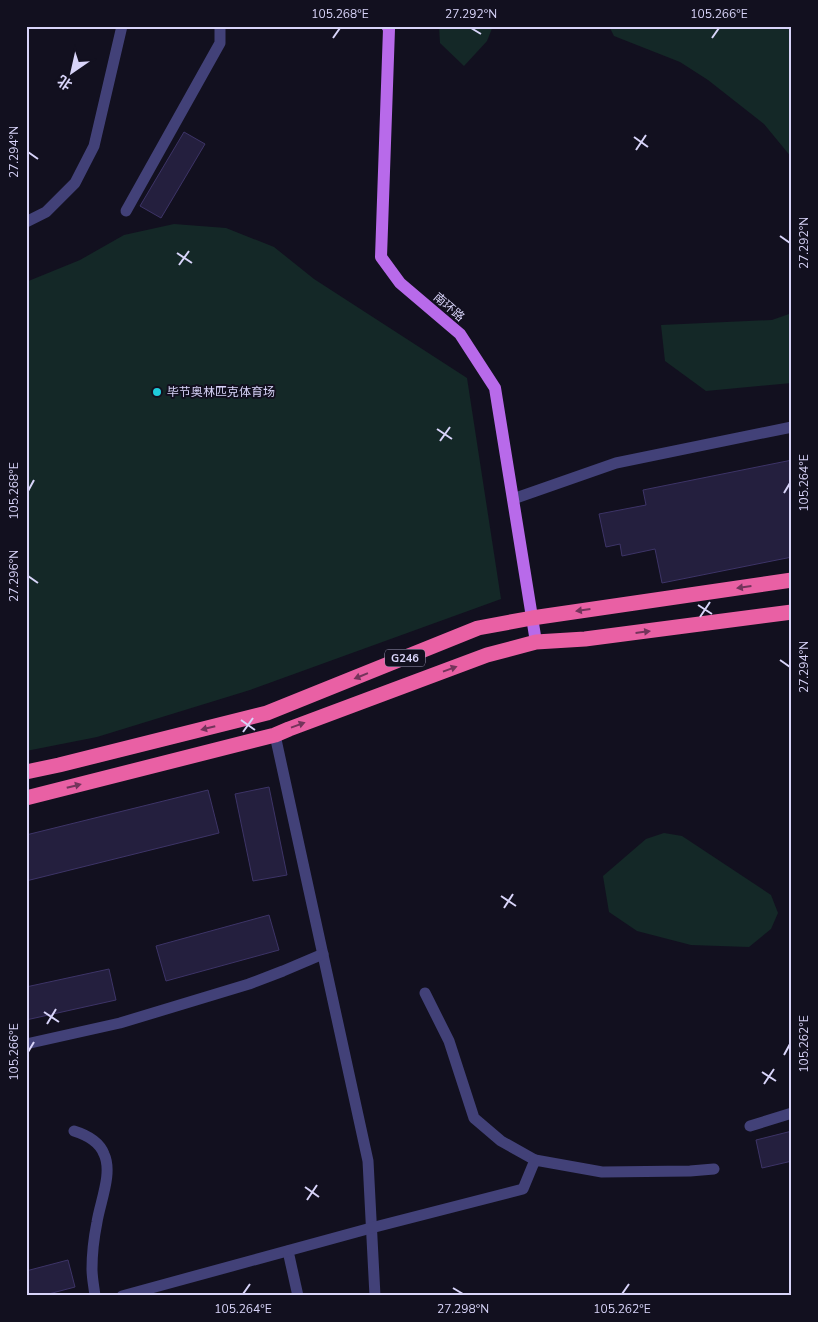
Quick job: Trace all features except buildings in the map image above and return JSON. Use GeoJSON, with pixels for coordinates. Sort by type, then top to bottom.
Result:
{"type":"FeatureCollection","features":[{"type":"Feature","properties":{"kind":"highway","name":"G246"},"geometry":{"type":"LineString","coordinates":[[26,772],[268,713],[478,628],[532,618],[792,580]]}},
{"type":"Feature","properties":{"kind":"highway","name":"G246"},"geometry":{"type":"LineString","coordinates":[[26,798],[275,735],[487,655],[536,642],[585,639],[792,612]]}},
{"type":"Feature","properties":{"kind":"main road","name":"南环路"},"geometry":{"type":"LineString","coordinates":[[387,26],[389,29],[380,257],[400,284],[460,334],[495,388],[536,642]]}},
{"type":"Feature","properties":{"kind":"street"},"geometry":{"type":"LineString","coordinates":[[26,222],[46,212],[75,183],[94,146],[122,26]]}},
{"type":"Feature","properties":{"kind":"street"},"geometry":{"type":"LineString","coordinates":[[126,212],[220,43],[220,26]]}},
{"type":"Feature","properties":{"kind":"street"},"geometry":{"type":"LineString","coordinates":[[513,498],[616,464],[792,428]]}},
{"type":"Feature","properties":{"kind":"street"},"geometry":{"type":"LineString","coordinates":[[275,735],[368,1161],[376,1296]]}},
{"type":"Feature","properties":{"kind":"street"},"geometry":{"type":"LineString","coordinates":[[26,1044],[120,1023],[222,993],[323,954]]}},
{"type":"Feature","properties":{"kind":"street"},"geometry":{"type":"LineString","coordinates":[[426,993],[449,1041],[474,1118],[501,1141],[535,1160],[602,1172],[714,1169]]}},
{"type":"Feature","properties":{"kind":"street"},"geometry":{"type":"LineString","coordinates":[[750,1126],[792,1113]]}},
{"type":"Feature","properties":{"kind":"street"},"geometry":{"type":"LineString","coordinates":[[74,1131],[87,1135],[97,1143],[104,1154],[107,1167],[97,1222],[92,1269],[95,1296]]}},
{"type":"Feature","properties":{"kind":"street"},"geometry":{"type":"LineString","coordinates":[[122,1296],[522,1189],[535,1160]]}},
{"type":"Feature","properties":{"kind":"street"},"geometry":{"type":"LineString","coordinates":[[288,1251],[298,1296]]}},
{"type":"Feature","properties":{"kind":"green space"},"geometry":{"type":"Polygon","coordinates":[[[439,26],[493,26],[487,41],[464,66],[440,43],[439,26]]]}},
{"type":"Feature","properties":{"kind":"green space"},"geometry":{"type":"Polygon","coordinates":[[[609,26],[792,26],[792,158],[764,124],[708,80],[680,62],[614,36],[609,26]]]}},
{"type":"Feature","properties":{"kind":"green space"},"geometry":{"type":"Polygon","coordinates":[[[174,224],[226,228],[274,247],[314,279],[467,378],[501,599],[250,690],[97,737],[26,751],[26,282],[80,260],[124,235],[174,224]]]}},
{"type":"Feature","properties":{"kind":"green space"},"geometry":{"type":"Polygon","coordinates":[[[792,313],[792,383],[706,391],[665,361],[661,325],[772,320],[792,313]]]}},
{"type":"Feature","properties":{"kind":"green space"},"geometry":{"type":"Polygon","coordinates":[[[664,833],[682,836],[771,895],[778,913],[771,929],[749,947],[691,945],[637,931],[609,912],[603,876],[646,839],[664,833]]]}},
{"type":"Feature","properties":{"kind":"place","name":"毕节奥林匹克体育场"},"geometry":{"type":"Point","coordinates":[157,392]}}]}
